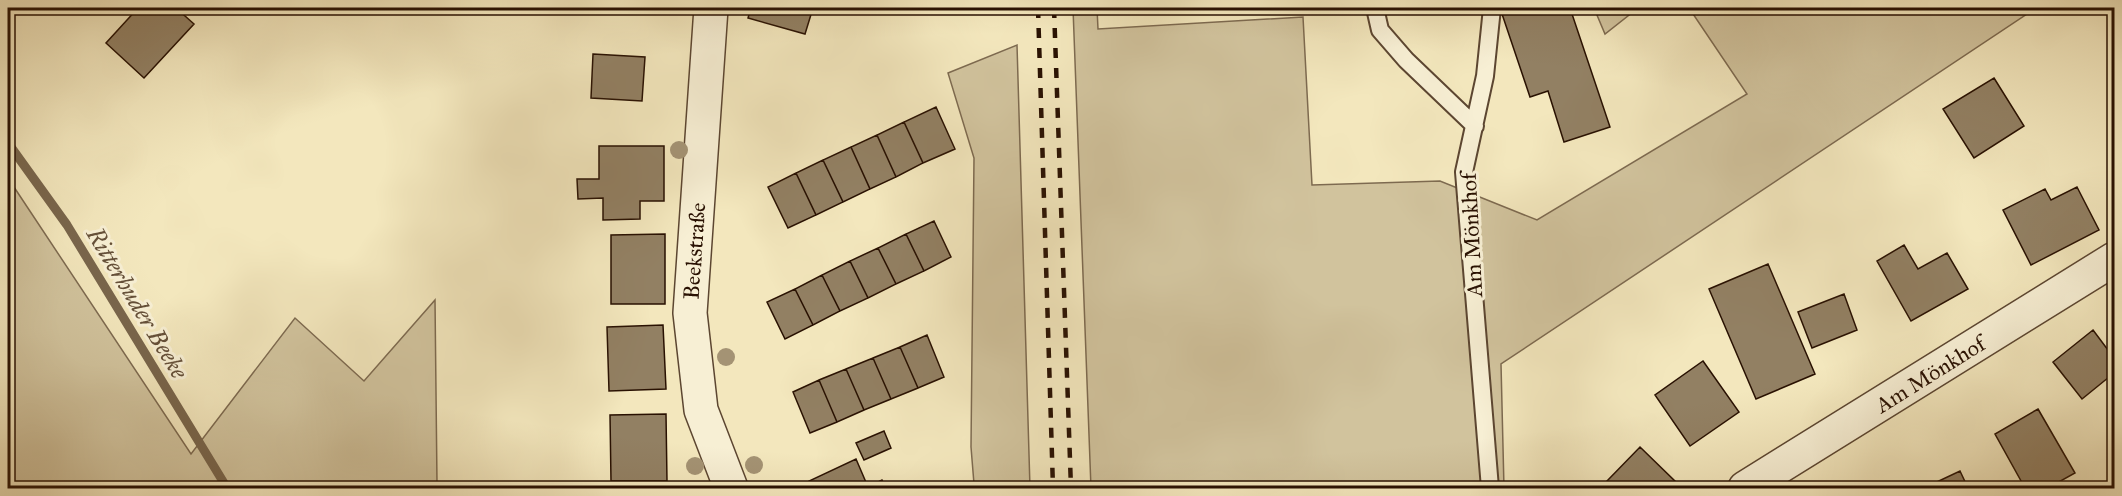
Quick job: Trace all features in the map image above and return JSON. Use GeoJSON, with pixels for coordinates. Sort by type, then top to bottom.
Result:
{"type":"FeatureCollection","features":[{"type":"Feature","properties":{"kind":"street","name":"Beekstraße"},"geometry":{"type":"LineString","coordinates":[[711,8],[690,313],[701,410],[731,489]]}},
{"type":"Feature","properties":{"kind":"street","name":"Am Mönkhof"},"geometry":{"type":"LineString","coordinates":[[1744,489],[2115,259]]}},
{"type":"Feature","properties":{"kind":"lane"},"geometry":{"type":"LineString","coordinates":[[1375,8],[1380,30],[1406,60],[1474,126]]}},
{"type":"Feature","properties":{"kind":"lane","name":"Am Mönkhof"},"geometry":{"type":"LineString","coordinates":[[1490,489],[1464,172],[1485,76],[1492,8]]}},
{"type":"Feature","properties":{"kind":"shaded area"},"geometry":{"type":"Polygon","coordinates":[[[1073,8],[1097,8],[1098,29],[1303,17],[1312,185],[1440,181],[1537,220],[1747,94],[1689,8],[2036,8],[1501,364],[1504,488],[1091,488],[1073,8]]]}},
{"type":"Feature","properties":{"kind":"shaded area"},"geometry":{"type":"Polygon","coordinates":[[[1594,8],[1638,8],[1605,34],[1594,8]]]}},
{"type":"Feature","properties":{"kind":"shaded area"},"geometry":{"type":"Polygon","coordinates":[[[1017,45],[1030,488],[963,488],[974,484],[971,447],[974,158],[948,73],[1017,45]]]}},
{"type":"Feature","properties":{"kind":"shaded area"},"geometry":{"type":"Polygon","coordinates":[[[8,178],[191,454],[295,318],[364,381],[435,300],[437,483],[447,488],[8,488],[8,178]]]}},
{"type":"Feature","properties":{"kind":"building"},"geometry":{"type":"Polygon","coordinates":[[[138,8],[176,8],[194,24],[144,78],[106,43],[138,8]]]}},
{"type":"Feature","properties":{"kind":"building"},"geometry":{"type":"Polygon","coordinates":[[[751,8],[813,8],[805,34],[748,18],[751,8]]]}},
{"type":"Feature","properties":{"kind":"building"},"geometry":{"type":"Polygon","coordinates":[[[1500,8],[1570,8],[1610,127],[1564,142],[1548,91],[1530,97],[1500,8]]]}},
{"type":"Feature","properties":{"kind":"building"},"geometry":{"type":"Polygon","coordinates":[[[593,54],[645,57],[642,101],[591,98],[593,54]]]}},
{"type":"Feature","properties":{"kind":"building"},"geometry":{"type":"Polygon","coordinates":[[[1994,78],[2024,126],[1974,158],[1943,109],[1994,78]]]}},
{"type":"Feature","properties":{"kind":"building"},"geometry":{"type":"Polygon","coordinates":[[[936,107],[955,149],[923,163],[904,122],[936,107]]]}},
{"type":"Feature","properties":{"kind":"building"},"geometry":{"type":"Polygon","coordinates":[[[904,122],[923,163],[896,177],[877,135],[904,122]]]}},
{"type":"Feature","properties":{"kind":"building"},"geometry":{"type":"Polygon","coordinates":[[[877,135],[896,177],[870,189],[851,147],[877,135]]]}},
{"type":"Feature","properties":{"kind":"building"},"geometry":{"type":"Polygon","coordinates":[[[599,146],[664,146],[664,201],[640,201],[640,219],[603,220],[603,198],[578,199],[577,179],[599,179],[599,146]]]}},
{"type":"Feature","properties":{"kind":"building"},"geometry":{"type":"Polygon","coordinates":[[[851,147],[870,189],[843,202],[823,160],[851,147]]]}},
{"type":"Feature","properties":{"kind":"building"},"geometry":{"type":"Polygon","coordinates":[[[823,160],[843,202],[816,215],[796,173],[823,160]]]}},
{"type":"Feature","properties":{"kind":"building"},"geometry":{"type":"Polygon","coordinates":[[[796,173],[816,215],[788,228],[768,187],[796,173]]]}},
{"type":"Feature","properties":{"kind":"building"},"geometry":{"type":"Polygon","coordinates":[[[2077,187],[2099,230],[2031,265],[2003,210],[2045,189],[2051,200],[2077,187]]]}},
{"type":"Feature","properties":{"kind":"building"},"geometry":{"type":"Polygon","coordinates":[[[934,221],[951,257],[924,271],[906,234],[934,221]]]}},
{"type":"Feature","properties":{"kind":"building"},"geometry":{"type":"Polygon","coordinates":[[[665,234],[665,304],[611,304],[611,235],[665,234]]]}},
{"type":"Feature","properties":{"kind":"building"},"geometry":{"type":"Polygon","coordinates":[[[906,234],[924,271],[896,284],[878,248],[906,234]]]}},
{"type":"Feature","properties":{"kind":"building"},"geometry":{"type":"Polygon","coordinates":[[[1904,245],[1918,269],[1947,253],[1968,289],[1911,321],[1877,261],[1904,245]]]}},
{"type":"Feature","properties":{"kind":"building"},"geometry":{"type":"Polygon","coordinates":[[[878,248],[896,284],[868,298],[850,261],[878,248]]]}},
{"type":"Feature","properties":{"kind":"building"},"geometry":{"type":"Polygon","coordinates":[[[850,261],[868,298],[840,311],[822,275],[850,261]]]}},
{"type":"Feature","properties":{"kind":"building"},"geometry":{"type":"Polygon","coordinates":[[[1768,264],[1815,374],[1756,399],[1709,289],[1768,264]]]}},
{"type":"Feature","properties":{"kind":"building"},"geometry":{"type":"Polygon","coordinates":[[[822,275],[840,311],[813,325],[795,289],[822,275]]]}},
{"type":"Feature","properties":{"kind":"building"},"geometry":{"type":"Polygon","coordinates":[[[795,289],[813,325],[785,339],[767,302],[795,289]]]}},
{"type":"Feature","properties":{"kind":"building"},"geometry":{"type":"Polygon","coordinates":[[[1844,294],[1857,330],[1812,348],[1798,312],[1844,294]]]}},
{"type":"Feature","properties":{"kind":"building"},"geometry":{"type":"Polygon","coordinates":[[[663,325],[666,389],[609,391],[607,327],[663,325]]]}},
{"type":"Feature","properties":{"kind":"building"},"geometry":{"type":"Polygon","coordinates":[[[2093,330],[2114,358],[2114,373],[2082,399],[2053,362],[2093,330]]]}},
{"type":"Feature","properties":{"kind":"building"},"geometry":{"type":"Polygon","coordinates":[[[927,335],[944,377],[918,388],[900,347],[927,335]]]}},
{"type":"Feature","properties":{"kind":"building"},"geometry":{"type":"Polygon","coordinates":[[[900,347],[918,388],[891,399],[873,358],[900,347]]]}},
{"type":"Feature","properties":{"kind":"building"},"geometry":{"type":"Polygon","coordinates":[[[873,358],[891,399],[864,410],[846,369],[873,358]]]}},
{"type":"Feature","properties":{"kind":"building"},"geometry":{"type":"Polygon","coordinates":[[[1703,361],[1739,412],[1690,446],[1655,395],[1703,361]]]}},
{"type":"Feature","properties":{"kind":"building"},"geometry":{"type":"Polygon","coordinates":[[[846,369],[864,410],[837,422],[819,380],[846,369]]]}},
{"type":"Feature","properties":{"kind":"building"},"geometry":{"type":"Polygon","coordinates":[[[819,380],[837,422],[810,433],[793,392],[819,380]]]}},
{"type":"Feature","properties":{"kind":"building"},"geometry":{"type":"Polygon","coordinates":[[[2038,409],[2075,473],[2048,488],[2025,488],[1995,434],[2038,409]]]}},
{"type":"Feature","properties":{"kind":"building"},"geometry":{"type":"Polygon","coordinates":[[[666,414],[667,481],[611,481],[610,415],[666,414]]]}},
{"type":"Feature","properties":{"kind":"building"},"geometry":{"type":"Polygon","coordinates":[[[884,431],[891,448],[864,460],[856,443],[884,431]]]}},
{"type":"Feature","properties":{"kind":"building"},"geometry":{"type":"Polygon","coordinates":[[[1640,447],[1679,485],[1675,488],[1614,488],[1607,481],[1640,447]]]}},
{"type":"Feature","properties":{"kind":"building"},"geometry":{"type":"Polygon","coordinates":[[[856,459],[868,487],[812,488],[809,481],[856,459]]]}},
{"type":"Feature","properties":{"kind":"building"},"geometry":{"type":"Polygon","coordinates":[[[1960,471],[1968,488],[1924,488],[1960,471]]]}},
{"type":"Feature","properties":{"kind":"building"},"geometry":{"type":"Polygon","coordinates":[[[882,480],[886,488],[864,488],[868,487],[882,480]]]}},
{"type":"Feature","properties":{"kind":"waterway","name":"Ritterhuder Beeke"},"geometry":{"type":"LineString","coordinates":[[8,143],[67,225],[227,488]]}},
{"type":"Feature","properties":{"kind":"railway"},"geometry":{"type":"LineString","coordinates":[[1038,8],[1053,488]]}},
{"type":"Feature","properties":{"kind":"railway"},"geometry":{"type":"LineString","coordinates":[[1054,8],[1071,488]]}}]}
